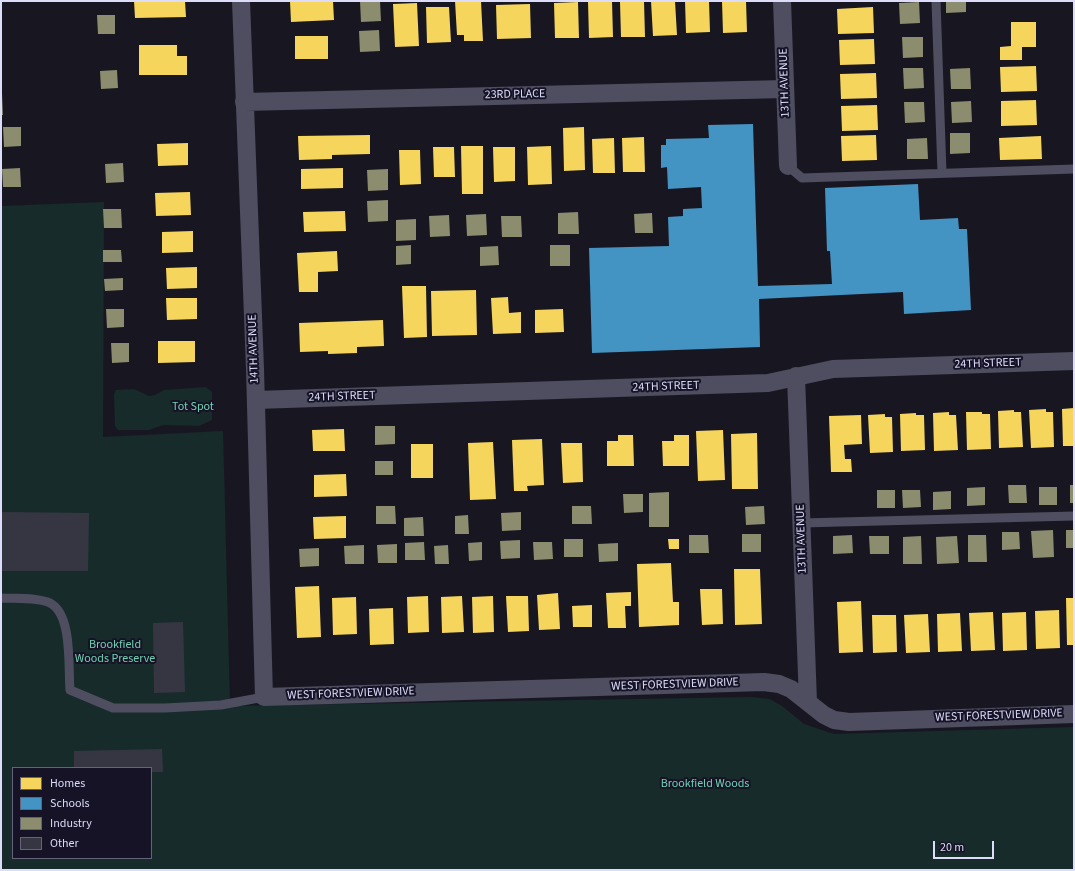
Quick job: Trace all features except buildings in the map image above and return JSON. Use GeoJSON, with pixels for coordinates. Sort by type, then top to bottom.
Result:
{"type":"FeatureCollection","features":[{"type":"Feature","properties":{"kind":"street","name":"14TH AVENUE"},"geometry":{"type":"LineString","coordinates":[[241,1],[256,400],[264,696]]}},
{"type":"Feature","properties":{"kind":"street","name":"13TH AVENUE"},"geometry":{"type":"LineString","coordinates":[[782,1],[788,166]]}},
{"type":"Feature","properties":{"kind":"street","name":"23RD PLACE"},"geometry":{"type":"LineString","coordinates":[[244,102],[785,89]]}},
{"type":"Feature","properties":{"kind":"street","name":"24TH STREET"},"geometry":{"type":"LineString","coordinates":[[256,400],[768,383],[833,369],[1074,361]]}},
{"type":"Feature","properties":{"kind":"street","name":"13TH AVENUE"},"geometry":{"type":"LineString","coordinates":[[796,376],[808,702]]}},
{"type":"Feature","properties":{"kind":"street","name":"WEST FORESTVIEW DRIVE"},"geometry":{"type":"LineString","coordinates":[[264,696],[764,682],[779,684],[791,689],[824,715],[834,720],[849,722],[1074,714]]}},
{"type":"Feature","properties":{"kind":"lane"},"geometry":{"type":"LineString","coordinates":[[936,1],[942,173]]}},
{"type":"Feature","properties":{"kind":"lane"},"geometry":{"type":"LineString","coordinates":[[788,166],[802,178],[1074,169]]}},
{"type":"Feature","properties":{"kind":"lane"},"geometry":{"type":"LineString","coordinates":[[802,524],[1074,516]]}},
{"type":"Feature","properties":{"kind":"lane"},"geometry":{"type":"LineString","coordinates":[[1,598],[28,599],[50,603],[60,612],[66,627],[70,690],[113,708],[166,708],[221,705],[264,696]]}},
{"type":"Feature","properties":{"kind":"green space","name":"Brookfield Woods Preserve"},"geometry":{"type":"Polygon","coordinates":[[[104,202],[103,437],[223,431],[230,706],[751,697],[770,699],[782,706],[804,724],[834,734],[1074,727],[1074,870],[1,870],[1,206],[104,202]]]}},
{"type":"Feature","properties":{"kind":"green space","name":"Tot Spot"},"geometry":{"type":"Polygon","coordinates":[[[206,387],[212,392],[212,420],[199,426],[163,425],[149,430],[118,430],[115,426],[114,394],[116,390],[134,389],[149,396],[155,395],[164,390],[206,387]]]}},
{"type":"Feature","properties":{"kind":"park label","name":"Brookfield Woods"},"geometry":{"type":"Point","coordinates":[705,784]}}]}
